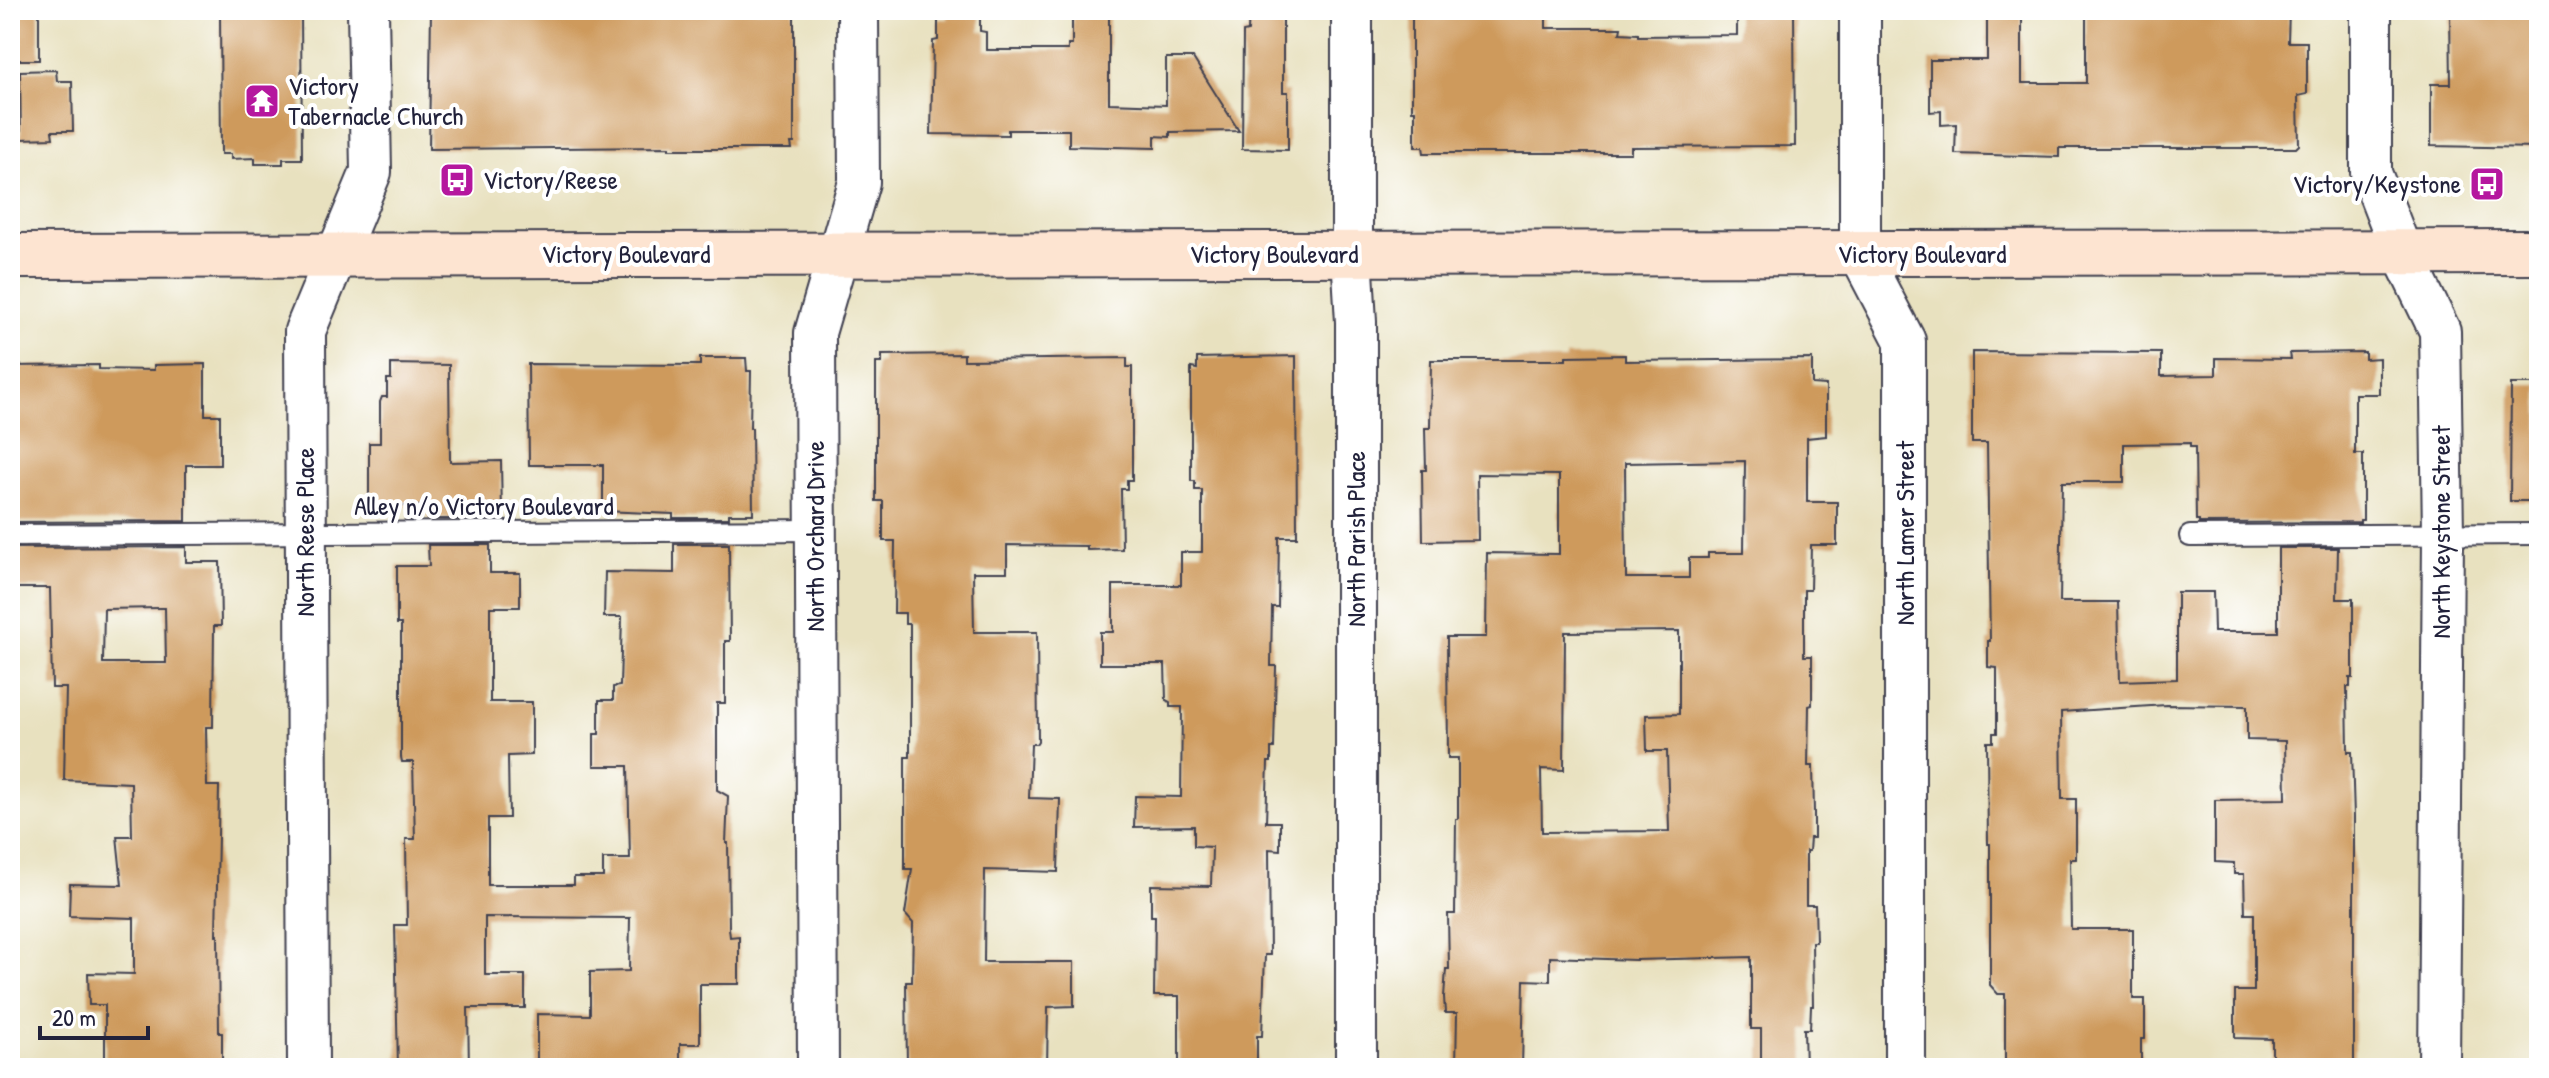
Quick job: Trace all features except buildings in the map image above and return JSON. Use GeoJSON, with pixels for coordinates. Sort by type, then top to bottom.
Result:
{"type":"FeatureCollection","features":[{"type":"Feature","properties":{"kind":"main road","name":"Victory Boulevard"},"geometry":{"type":"LineString","coordinates":[[10,256],[2539,252]]}},
{"type":"Feature","properties":{"kind":"street","name":"North Reese Place"},"geometry":{"type":"LineString","coordinates":[[308,1068],[305,331],[371,172],[368,10]]}},
{"type":"Feature","properties":{"kind":"street","name":"North Orchard Drive"},"geometry":{"type":"LineString","coordinates":[[818,1068],[815,333],[859,182],[858,10]]}},
{"type":"Feature","properties":{"kind":"street","name":"North Parish Place"},"geometry":{"type":"LineString","coordinates":[[1352,10],[1352,254],[1356,322],[1356,1068]]}},
{"type":"Feature","properties":{"kind":"street","name":"North Lamer Street"},"geometry":{"type":"LineString","coordinates":[[1860,10],[1860,255],[1905,341],[1905,1068]]}},
{"type":"Feature","properties":{"kind":"street","name":"North Keystone Street"},"geometry":{"type":"LineString","coordinates":[[2371,10],[2371,173],[2402,253],[2440,331],[2443,534],[2439,1068]]}},
{"type":"Feature","properties":{"kind":"lane","name":"Alley n/o Victory Boulevard"},"geometry":{"type":"LineString","coordinates":[[10,535],[814,530]]}},
{"type":"Feature","properties":{"kind":"lane"},"geometry":{"type":"LineString","coordinates":[[2190,536],[2539,534]]}},
{"type":"Feature","properties":{"kind":"place","name":"Victory Tabernacle Church"},"geometry":{"type":"Point","coordinates":[262,101]}},
{"type":"Feature","properties":{"kind":"place","name":"Victory/Reese"},"geometry":{"type":"Point","coordinates":[457,180]}},
{"type":"Feature","properties":{"kind":"place","name":"Victory/Keystone"},"geometry":{"type":"Point","coordinates":[2487,184]}}]}
